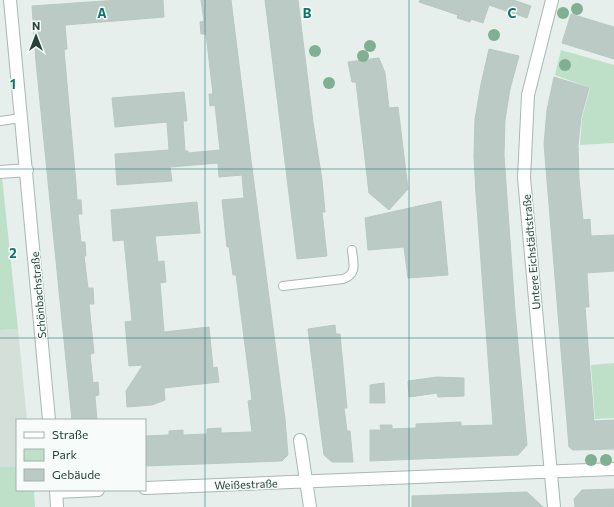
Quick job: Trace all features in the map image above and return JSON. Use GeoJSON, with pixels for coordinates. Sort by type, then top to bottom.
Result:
{"type":"FeatureCollection","features":[{"type":"Feature","properties":{"kind":"street","name":"Schönbachstraße"},"geometry":{"type":"LineString","coordinates":[[10,0],[27,170],[49,419]]}},
{"type":"Feature","properties":{"kind":"street","name":"Untere Eichstädtstraße"},"geometry":{"type":"LineString","coordinates":[[552,0],[528,95],[524,178],[554,507]]}},
{"type":"Feature","properties":{"kind":"street"},"geometry":{"type":"LineString","coordinates":[[0,172],[27,170]]}},
{"type":"Feature","properties":{"kind":"street"},"geometry":{"type":"LineString","coordinates":[[300,440],[310,507]]}},
{"type":"Feature","properties":{"kind":"street","name":"Weißestraße"},"geometry":{"type":"LineString","coordinates":[[146,488],[551,471],[614,470]]}},
{"type":"Feature","properties":{"kind":"street"},"geometry":{"type":"LineString","coordinates":[[56,491],[57,507]]}},
{"type":"Feature","properties":{"kind":"lane"},"geometry":{"type":"LineString","coordinates":[[0,120],[21,118]]}},
{"type":"Feature","properties":{"kind":"lane"},"geometry":{"type":"LineString","coordinates":[[283,286],[349,277],[353,274],[354,268],[352,250]]}},
{"type":"Feature","properties":{"kind":"shaded area"},"geometry":{"type":"Polygon","coordinates":[[[18,329],[27,419],[16,419],[16,467],[0,467],[0,330],[18,329]]]}},
{"type":"Feature","properties":{"kind":"green space"},"geometry":{"type":"Polygon","coordinates":[[[561,50],[614,65],[614,143],[580,145],[582,118],[590,88],[555,75],[561,50]]]}},
{"type":"Feature","properties":{"kind":"green space"},"geometry":{"type":"Polygon","coordinates":[[[0,177],[2,177],[18,329],[0,330],[0,177]]]}},
{"type":"Feature","properties":{"kind":"green space"},"geometry":{"type":"Polygon","coordinates":[[[614,363],[614,418],[595,419],[591,365],[614,363]]]}},
{"type":"Feature","properties":{"kind":"green space"},"geometry":{"type":"Polygon","coordinates":[[[0,467],[16,467],[16,491],[34,491],[35,507],[0,507],[0,467]]]}},
{"type":"Feature","properties":{"kind":"building"},"geometry":{"type":"Polygon","coordinates":[[[118,0],[163,0],[164,17],[65,25],[67,49],[64,50],[77,200],[81,200],[82,214],[78,214],[81,242],[85,242],[86,256],[84,256],[88,288],[93,288],[94,304],[89,304],[94,353],[90,354],[93,383],[98,382],[99,395],[95,396],[97,419],[72,419],[36,62],[32,6],[118,0]]]}},
{"type":"Feature","properties":{"kind":"building"},"geometry":{"type":"Polygon","coordinates":[[[201,0],[231,0],[285,419],[288,455],[282,461],[146,466],[146,436],[169,435],[169,431],[183,430],[183,435],[207,434],[207,429],[221,428],[221,433],[252,432],[248,401],[252,400],[236,275],[233,275],[229,247],[227,247],[222,200],[244,198],[242,175],[219,177],[218,163],[170,167],[172,181],[117,185],[115,154],[169,150],[167,122],[115,127],[112,98],[184,92],[187,121],[183,121],[185,151],[188,151],[188,153],[220,150],[215,105],[210,106],[209,94],[213,94],[206,34],[201,34],[200,22],[204,21],[201,0]]]}},
{"type":"Feature","properties":{"kind":"building"},"geometry":{"type":"Polygon","coordinates":[[[265,0],[298,0],[313,122],[322,180],[325,212],[322,212],[327,256],[297,259],[265,0]]]}},
{"type":"Feature","properties":{"kind":"building"},"geometry":{"type":"Polygon","coordinates":[[[420,0],[513,0],[531,6],[527,18],[489,5],[483,23],[471,19],[470,22],[457,18],[458,15],[419,2],[420,0]]]}},
{"type":"Feature","properties":{"kind":"building"},"geometry":{"type":"Polygon","coordinates":[[[571,14],[614,27],[614,59],[562,43],[571,14]]]}},
{"type":"Feature","properties":{"kind":"building"},"geometry":{"type":"Polygon","coordinates":[[[489,49],[519,56],[510,89],[505,120],[504,155],[515,311],[527,445],[518,455],[370,461],[370,430],[381,430],[380,425],[392,425],[392,429],[416,428],[416,424],[461,422],[461,426],[493,425],[474,156],[475,119],[489,49]]]}},
{"type":"Feature","properties":{"kind":"building"},"geometry":{"type":"Polygon","coordinates":[[[379,58],[385,73],[389,108],[398,107],[408,189],[389,210],[369,193],[356,82],[352,82],[348,62],[379,58]]]}},
{"type":"Feature","properties":{"kind":"building"},"geometry":{"type":"Polygon","coordinates":[[[554,77],[589,88],[581,117],[578,145],[579,179],[583,220],[590,219],[591,236],[614,235],[614,271],[587,273],[589,307],[585,307],[594,421],[614,420],[614,449],[573,450],[569,447],[544,144],[547,110],[554,77]]]}},
{"type":"Feature","properties":{"kind":"building"},"geometry":{"type":"Polygon","coordinates":[[[441,201],[448,275],[408,278],[404,247],[368,250],[365,218],[441,201]]]}},
{"type":"Feature","properties":{"kind":"building"},"geometry":{"type":"Polygon","coordinates":[[[197,202],[200,233],[155,236],[158,262],[164,261],[166,282],[160,283],[164,332],[209,327],[213,368],[217,367],[219,382],[164,388],[165,400],[152,405],[127,407],[126,391],[143,365],[129,366],[125,322],[132,321],[124,240],[113,241],[111,210],[197,202]]]}},
{"type":"Feature","properties":{"kind":"building"},"geometry":{"type":"Polygon","coordinates":[[[335,325],[336,334],[340,334],[347,408],[344,408],[347,431],[350,431],[353,462],[332,462],[324,455],[320,425],[308,329],[335,325]]]}},
{"type":"Feature","properties":{"kind":"building"},"geometry":{"type":"Polygon","coordinates":[[[437,377],[464,378],[464,396],[438,397],[437,393],[409,397],[408,381],[437,377]]]}},
{"type":"Feature","properties":{"kind":"building"},"geometry":{"type":"Polygon","coordinates":[[[384,383],[385,403],[370,403],[370,385],[384,383]]]}},
{"type":"Feature","properties":{"kind":"building"},"geometry":{"type":"Polygon","coordinates":[[[614,489],[614,507],[575,507],[574,499],[582,490],[614,489]]]}},
{"type":"Feature","properties":{"kind":"building"},"geometry":{"type":"Polygon","coordinates":[[[527,492],[543,507],[412,507],[412,496],[527,492]]]}}]}
